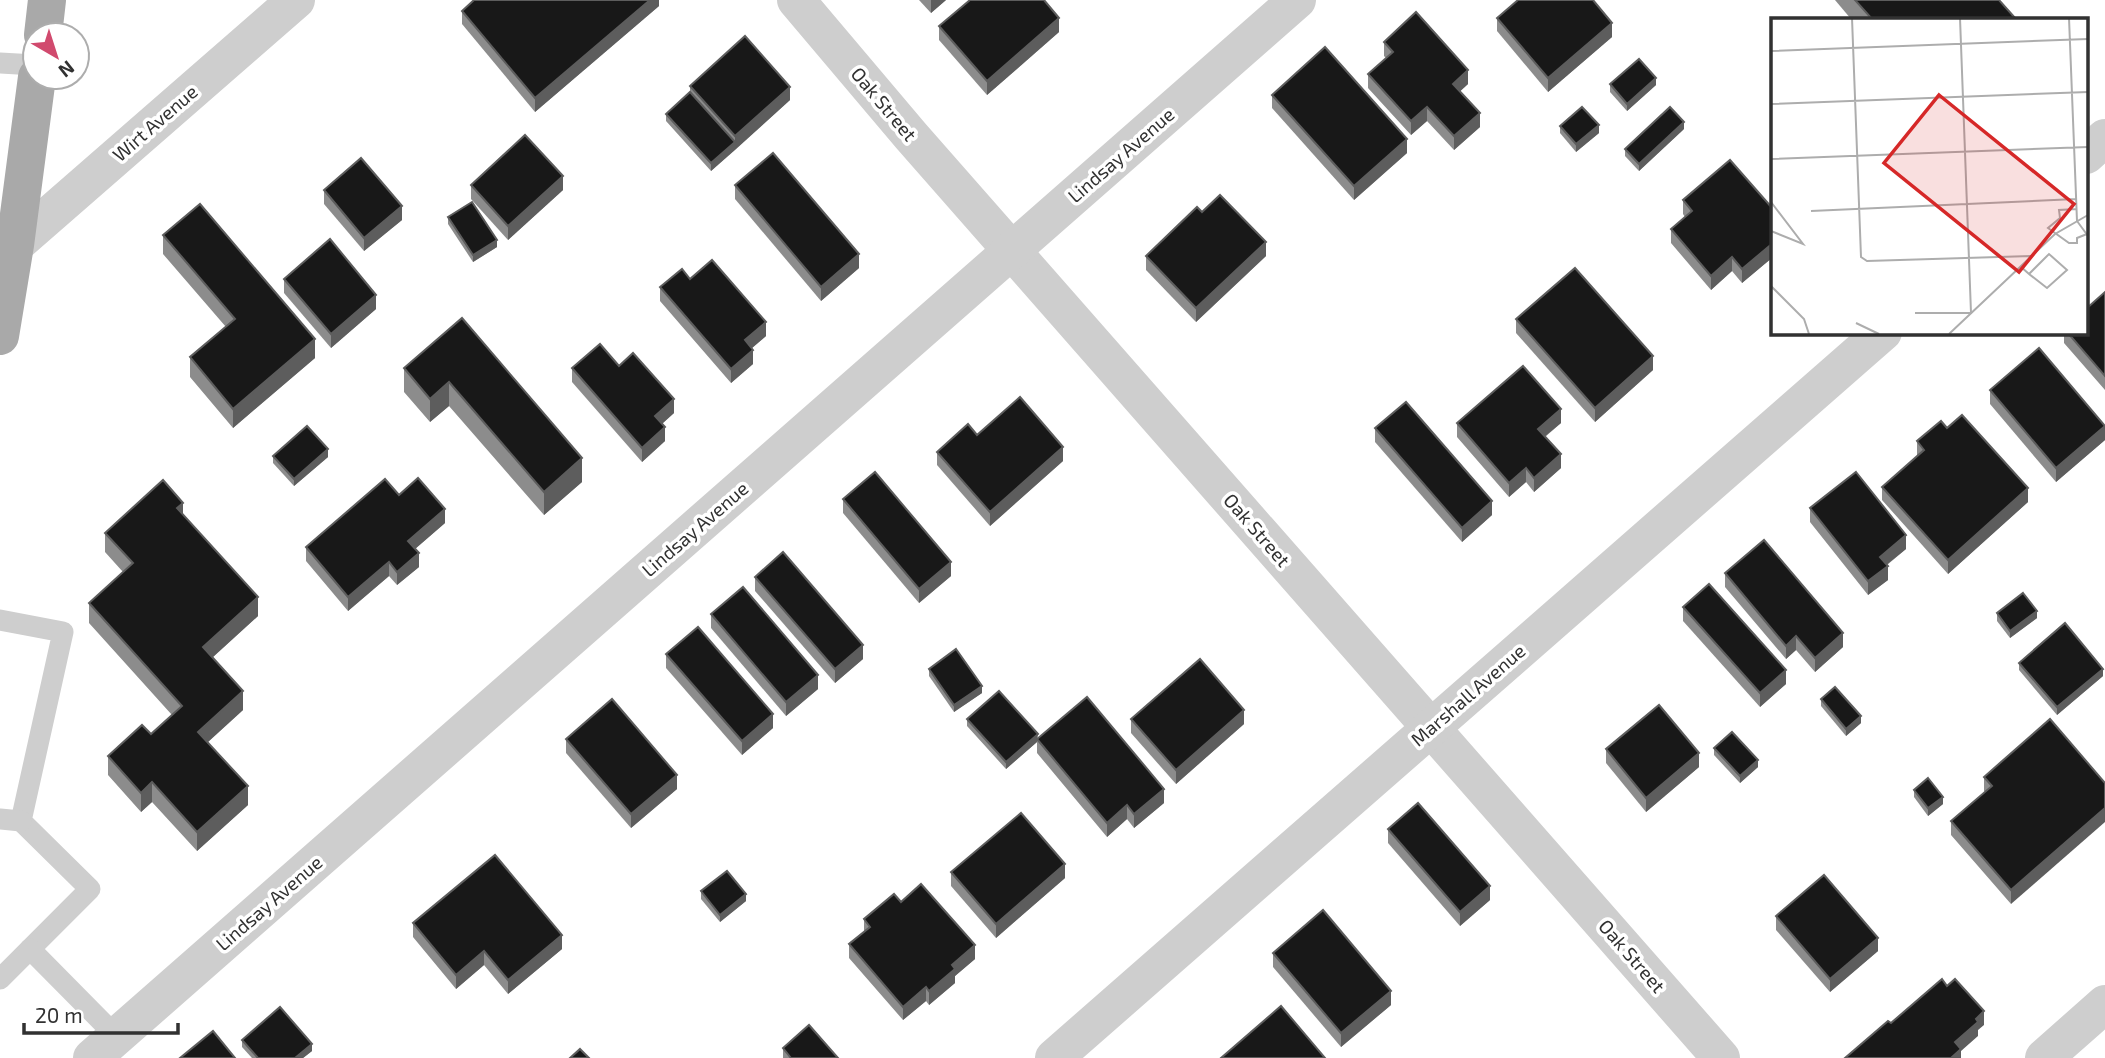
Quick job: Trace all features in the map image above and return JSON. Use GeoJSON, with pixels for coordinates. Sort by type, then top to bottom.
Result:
{"type":"FeatureCollection","features":[{"type":"Feature","properties":{"kind":"main road"},"geometry":{"type":"LineString","coordinates":[[45,21],[47,0]]}},
{"type":"Feature","properties":{"kind":"main road"},"geometry":{"type":"LineString","coordinates":[[0,336],[35,91]]}},
{"type":"Feature","properties":{"kind":"street","name":"Wirt Avenue"},"geometry":{"type":"LineString","coordinates":[[15,246],[296,0]]}},
{"type":"Feature","properties":{"kind":"street","name":"Oak Street"},"geometry":{"type":"LineString","coordinates":[[796,0],[911,136],[1721,1058]]}},
{"type":"Feature","properties":{"kind":"street","name":"Lindsay Avenue"},"geometry":{"type":"LineString","coordinates":[[104,1047],[1297,0]]}},
{"type":"Feature","properties":{"kind":"street"},"geometry":{"type":"LineString","coordinates":[[2088,153],[2105,138]]}},
{"type":"Feature","properties":{"kind":"street","name":"Marshall Avenue"},"geometry":{"type":"LineString","coordinates":[[1054,1058],[1881,334]]}},
{"type":"Feature","properties":{"kind":"street"},"geometry":{"type":"LineString","coordinates":[[2044,1058],[2105,1004]]}},
{"type":"Feature","properties":{"kind":"lane"},"geometry":{"type":"LineString","coordinates":[[0,63],[21,64]]}},
{"type":"Feature","properties":{"kind":"lane"},"geometry":{"type":"LineString","coordinates":[[0,620],[63,632],[11,820],[90,889],[0,979]]}},
{"type":"Feature","properties":{"kind":"lane"},"geometry":{"type":"LineString","coordinates":[[30,949],[104,1047]]}},
{"type":"Feature","properties":{"kind":"building"},"geometry":{"type":"Polygon","coordinates":[[[474,0],[650,0],[535,98],[462,11],[474,0]]]}},
{"type":"Feature","properties":{"kind":"building"},"geometry":{"type":"Polygon","coordinates":[[[970,0],[1044,0],[1059,18],[987,81],[939,26],[970,0]]]}},
{"type":"Feature","properties":{"kind":"building"},"geometry":{"type":"Polygon","coordinates":[[[1518,0],[1593,0],[1612,23],[1548,78],[1497,18],[1518,0]]]}},
{"type":"Feature","properties":{"kind":"building"},"geometry":{"type":"Polygon","coordinates":[[[1855,0],[1999,0],[2015,18],[1871,18],[1855,0]]]}},
{"type":"Feature","properties":{"kind":"building"},"geometry":{"type":"Polygon","coordinates":[[[1416,12],[1468,70],[1453,84],[1480,113],[1454,136],[1427,107],[1411,121],[1368,74],[1393,52],[1384,42],[1416,12]]]}},
{"type":"Feature","properties":{"kind":"building"},"geometry":{"type":"Polygon","coordinates":[[[745,36],[790,87],[735,136],[690,86],[745,36]]]}},
{"type":"Feature","properties":{"kind":"building"},"geometry":{"type":"Polygon","coordinates":[[[1325,47],[1407,139],[1354,186],[1272,95],[1325,47]]]}},
{"type":"Feature","properties":{"kind":"building"},"geometry":{"type":"Polygon","coordinates":[[[1639,59],[1656,78],[1627,104],[1610,84],[1639,59]]]}},
{"type":"Feature","properties":{"kind":"building"},"geometry":{"type":"Polygon","coordinates":[[[690,92],[735,142],[711,163],[666,114],[690,92]]]}},
{"type":"Feature","properties":{"kind":"building"},"geometry":{"type":"Polygon","coordinates":[[[1582,107],[1599,125],[1576,144],[1560,126],[1582,107]]]}},
{"type":"Feature","properties":{"kind":"building"},"geometry":{"type":"Polygon","coordinates":[[[1670,107],[1684,122],[1639,164],[1625,149],[1670,107]]]}},
{"type":"Feature","properties":{"kind":"building"},"geometry":{"type":"Polygon","coordinates":[[[525,135],[563,176],[508,226],[471,185],[525,135]]]}},
{"type":"Feature","properties":{"kind":"building"},"geometry":{"type":"Polygon","coordinates":[[[773,153],[859,254],[821,287],[735,185],[773,153]]]}},
{"type":"Feature","properties":{"kind":"building"},"geometry":{"type":"Polygon","coordinates":[[[361,158],[402,206],[364,238],[324,190],[361,158]]]}},
{"type":"Feature","properties":{"kind":"building"},"geometry":{"type":"Polygon","coordinates":[[[1730,160],[1771,207],[1771,245],[1742,269],[1732,257],[1711,276],[1671,229],[1692,211],[1683,200],[1730,160]]]}},
{"type":"Feature","properties":{"kind":"building"},"geometry":{"type":"Polygon","coordinates":[[[1220,195],[1266,242],[1196,308],[1146,256],[1197,207],[1202,212],[1220,195]]]}},
{"type":"Feature","properties":{"kind":"building"},"geometry":{"type":"Polygon","coordinates":[[[472,202],[497,240],[473,255],[448,217],[472,202]]]}},
{"type":"Feature","properties":{"kind":"building"},"geometry":{"type":"Polygon","coordinates":[[[200,204],[315,339],[233,409],[190,357],[235,319],[163,235],[200,204]]]}},
{"type":"Feature","properties":{"kind":"building"},"geometry":{"type":"Polygon","coordinates":[[[330,239],[376,295],[331,334],[284,279],[330,239]]]}},
{"type":"Feature","properties":{"kind":"building"},"geometry":{"type":"Polygon","coordinates":[[[712,260],[766,322],[745,340],[753,350],[731,369],[660,287],[682,269],[690,279],[712,260]]]}},
{"type":"Feature","properties":{"kind":"building"},"geometry":{"type":"Polygon","coordinates":[[[1575,268],[1653,356],[1595,408],[1516,319],[1575,268]]]}},
{"type":"Feature","properties":{"kind":"building"},"geometry":{"type":"Polygon","coordinates":[[[2105,292],[2105,376],[2069,334],[2088,334],[2088,307],[2105,292]]]}},
{"type":"Feature","properties":{"kind":"building"},"geometry":{"type":"Polygon","coordinates":[[[462,318],[582,458],[544,492],[449,382],[430,399],[404,368],[462,318]]]}},
{"type":"Feature","properties":{"kind":"building"},"geometry":{"type":"Polygon","coordinates":[[[600,344],[619,366],[633,353],[674,399],[655,416],[665,427],[642,448],[572,368],[600,344]]]}},
{"type":"Feature","properties":{"kind":"building"},"geometry":{"type":"Polygon","coordinates":[[[2039,348],[2105,426],[2056,468],[1990,390],[2039,348]]]}},
{"type":"Feature","properties":{"kind":"building"},"geometry":{"type":"Polygon","coordinates":[[[1523,366],[1561,409],[1538,429],[1561,454],[1534,478],[1526,468],[1509,483],[1457,423],[1523,366]]]}},
{"type":"Feature","properties":{"kind":"building"},"geometry":{"type":"Polygon","coordinates":[[[1020,397],[1063,447],[990,512],[937,452],[968,424],[977,435],[1020,397]]]}},
{"type":"Feature","properties":{"kind":"building"},"geometry":{"type":"Polygon","coordinates":[[[1406,402],[1492,501],[1462,528],[1375,428],[1406,402]]]}},
{"type":"Feature","properties":{"kind":"building"},"geometry":{"type":"Polygon","coordinates":[[[1962,415],[2028,488],[1948,560],[1882,487],[1924,450],[1917,441],[1941,421],[1947,428],[1962,415]]]}},
{"type":"Feature","properties":{"kind":"building"},"geometry":{"type":"Polygon","coordinates":[[[307,426],[328,449],[294,479],[273,456],[307,426]]]}},
{"type":"Feature","properties":{"kind":"building"},"geometry":{"type":"Polygon","coordinates":[[[875,472],[951,562],[919,589],[843,499],[875,472]]]}},
{"type":"Feature","properties":{"kind":"building"},"geometry":{"type":"Polygon","coordinates":[[[1856,472],[1906,535],[1880,557],[1888,566],[1868,581],[1810,508],[1856,472]]]}},
{"type":"Feature","properties":{"kind":"building"},"geometry":{"type":"Polygon","coordinates":[[[418,478],[445,509],[408,541],[419,553],[397,572],[389,562],[348,597],[306,547],[385,479],[399,495],[418,478]]]}},
{"type":"Feature","properties":{"kind":"building"},"geometry":{"type":"Polygon","coordinates":[[[163,480],[183,503],[177,508],[258,597],[203,647],[243,691],[198,732],[248,786],[197,832],[152,782],[141,793],[108,756],[142,725],[151,734],[182,706],[89,603],[133,563],[105,533],[163,480]]]}},
{"type":"Feature","properties":{"kind":"building"},"geometry":{"type":"Polygon","coordinates":[[[1764,540],[1843,633],[1815,658],[1796,636],[1786,646],[1725,573],[1764,540]]]}},
{"type":"Feature","properties":{"kind":"building"},"geometry":{"type":"Polygon","coordinates":[[[783,552],[863,645],[835,669],[755,577],[783,552]]]}},
{"type":"Feature","properties":{"kind":"building"},"geometry":{"type":"Polygon","coordinates":[[[1709,584],[1786,670],[1760,693],[1683,607],[1709,584]]]}},
{"type":"Feature","properties":{"kind":"building"},"geometry":{"type":"Polygon","coordinates":[[[743,587],[818,675],[786,702],[711,614],[743,587]]]}},
{"type":"Feature","properties":{"kind":"building"},"geometry":{"type":"Polygon","coordinates":[[[2023,593],[2037,611],[2010,631],[1997,613],[2023,593]]]}},
{"type":"Feature","properties":{"kind":"building"},"geometry":{"type":"Polygon","coordinates":[[[2065,623],[2103,669],[2057,707],[2019,663],[2065,623]]]}},
{"type":"Feature","properties":{"kind":"building"},"geometry":{"type":"Polygon","coordinates":[[[698,627],[773,714],[742,741],[666,654],[698,627]]]}},
{"type":"Feature","properties":{"kind":"building"},"geometry":{"type":"Polygon","coordinates":[[[956,649],[982,686],[954,705],[929,669],[956,649]]]}},
{"type":"Feature","properties":{"kind":"building"},"geometry":{"type":"Polygon","coordinates":[[[1200,659],[1244,710],[1176,770],[1131,719],[1200,659]]]}},
{"type":"Feature","properties":{"kind":"building"},"geometry":{"type":"Polygon","coordinates":[[[1835,687],[1861,716],[1846,729],[1821,699],[1835,687]]]}},
{"type":"Feature","properties":{"kind":"building"},"geometry":{"type":"Polygon","coordinates":[[[999,691],[1038,734],[1006,762],[967,719],[999,691]]]}},
{"type":"Feature","properties":{"kind":"building"},"geometry":{"type":"Polygon","coordinates":[[[1087,697],[1164,789],[1134,814],[1127,805],[1107,823],[1037,739],[1087,697]]]}},
{"type":"Feature","properties":{"kind":"building"},"geometry":{"type":"Polygon","coordinates":[[[612,699],[677,775],[631,814],[566,739],[612,699]]]}},
{"type":"Feature","properties":{"kind":"building"},"geometry":{"type":"Polygon","coordinates":[[[1659,705],[1699,753],[1646,798],[1606,749],[1659,705]]]}},
{"type":"Feature","properties":{"kind":"building"},"geometry":{"type":"Polygon","coordinates":[[[2050,719],[2105,783],[2105,808],[2011,890],[1951,821],[1992,786],[1984,777],[2050,719]]]}},
{"type":"Feature","properties":{"kind":"building"},"geometry":{"type":"Polygon","coordinates":[[[1732,732],[1758,760],[1740,776],[1714,748],[1732,732]]]}},
{"type":"Feature","properties":{"kind":"building"},"geometry":{"type":"Polygon","coordinates":[[[1928,778],[1943,797],[1928,808],[1914,790],[1928,778]]]}},
{"type":"Feature","properties":{"kind":"building"},"geometry":{"type":"Polygon","coordinates":[[[1418,803],[1490,886],[1460,912],[1388,829],[1418,803]]]}},
{"type":"Feature","properties":{"kind":"building"},"geometry":{"type":"Polygon","coordinates":[[[1021,813],[1065,864],[996,924],[951,872],[1021,813]]]}},
{"type":"Feature","properties":{"kind":"building"},"geometry":{"type":"Polygon","coordinates":[[[495,855],[562,935],[508,980],[484,951],[456,975],[413,923],[495,855]]]}},
{"type":"Feature","properties":{"kind":"building"},"geometry":{"type":"Polygon","coordinates":[[[727,871],[746,894],[720,915],[701,891],[727,871]]]}},
{"type":"Feature","properties":{"kind":"building"},"geometry":{"type":"Polygon","coordinates":[[[1824,875],[1878,938],[1830,979],[1776,916],[1824,875]]]}},
{"type":"Feature","properties":{"kind":"building"},"geometry":{"type":"Polygon","coordinates":[[[921,884],[975,945],[952,965],[955,969],[929,991],[926,987],[903,1007],[849,944],[870,927],[864,919],[894,894],[901,902],[921,884]]]}},
{"type":"Feature","properties":{"kind":"building"},"geometry":{"type":"Polygon","coordinates":[[[1323,910],[1391,991],[1341,1033],[1273,953],[1323,910]]]}},
{"type":"Feature","properties":{"kind":"building"},"geometry":{"type":"Polygon","coordinates":[[[1942,979],[1947,986],[1955,979],[1984,1011],[1976,1019],[1978,1022],[1955,1042],[1961,1049],[1951,1058],[1845,1058],[1888,1021],[1891,1023],[1942,979]]]}},
{"type":"Feature","properties":{"kind":"building"},"geometry":{"type":"Polygon","coordinates":[[[1281,1006],[1325,1058],[1221,1058],[1281,1006]]]}},
{"type":"Feature","properties":{"kind":"building"},"geometry":{"type":"Polygon","coordinates":[[[280,1007],[312,1044],[295,1058],[258,1058],[242,1040],[280,1007]]]}},
{"type":"Feature","properties":{"kind":"building"},"geometry":{"type":"Polygon","coordinates":[[[809,1025],[838,1058],[791,1058],[783,1048],[809,1025]]]}},
{"type":"Feature","properties":{"kind":"building"},"geometry":{"type":"Polygon","coordinates":[[[213,1031],[235,1058],[180,1058],[213,1031]]]}},
{"type":"Feature","properties":{"kind":"building"},"geometry":{"type":"Polygon","coordinates":[[[580,1049],[589,1058],[570,1058],[580,1049]]]}}]}
